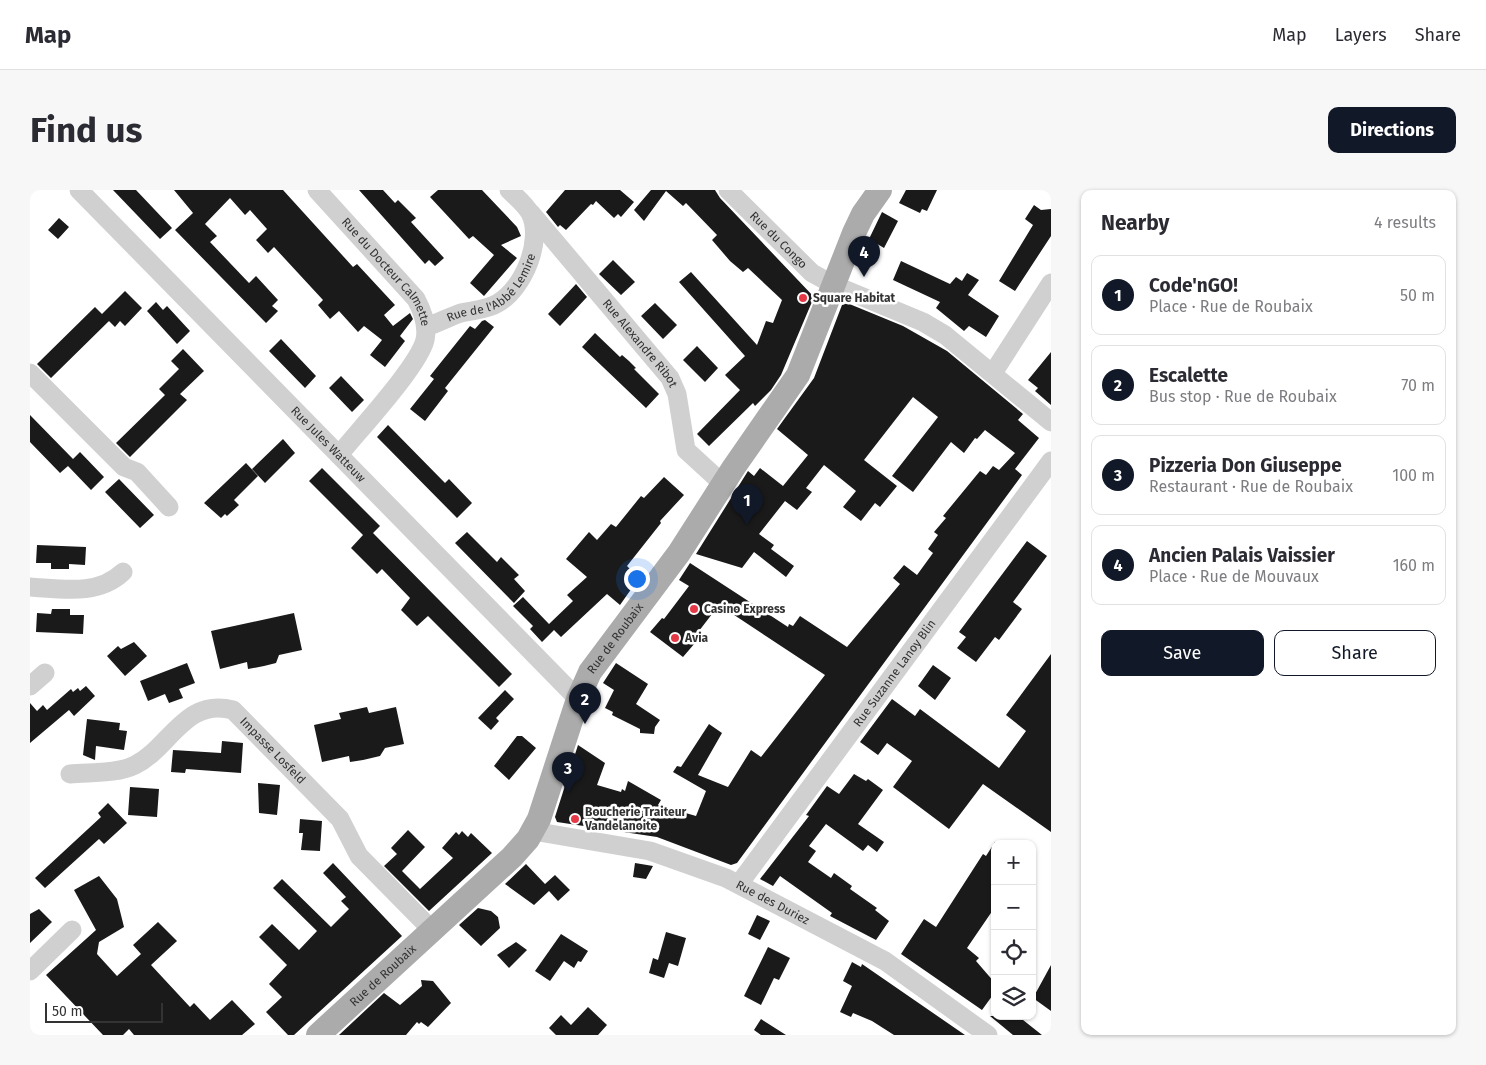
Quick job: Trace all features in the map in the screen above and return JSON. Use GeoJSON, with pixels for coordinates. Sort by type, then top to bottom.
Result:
{"type":"FeatureCollection","features":[{"type":"Feature","properties":{"kind":"main road","name":"Rue de Roubaix"},"geometry":{"type":"LineString","coordinates":[[318,1035],[518,852],[533,831],[578,699],[594,665],[661,579],[798,375],[860,220],[880,190]]}},
{"type":"Feature","properties":{"kind":"street","name":"Rue Jules Watteuw"},"geometry":{"type":"LineString","coordinates":[[79,190],[578,699]]}},
{"type":"Feature","properties":{"kind":"street","name":"Rue du Docteur Calmette"},"geometry":{"type":"LineString","coordinates":[[317,190],[416,299],[424,314],[426,327],[425,339],[416,358],[339,455]]}},
{"type":"Feature","properties":{"kind":"street"},"geometry":{"type":"LineString","coordinates":[[509,190],[529,202]]}},
{"type":"Feature","properties":{"kind":"street","name":"Rue du Congo"},"geometry":{"type":"LineString","coordinates":[[728,190],[803,265],[834,285],[923,322],[945,335],[1051,422]]}},
{"type":"Feature","properties":{"kind":"street","name":"Rue de l'Abbé Lemire"},"geometry":{"type":"LineString","coordinates":[[426,327],[446,321],[459,314],[487,308],[507,296],[526,272],[530,260],[534,236],[529,202]]}},
{"type":"Feature","properties":{"kind":"street","name":"Rue Alexandre Ribot"},"geometry":{"type":"LineString","coordinates":[[529,202],[670,378],[677,394],[686,450],[723,484]]}},
{"type":"Feature","properties":{"kind":"street"},"geometry":{"type":"LineString","coordinates":[[993,373],[1051,283]]}},
{"type":"Feature","properties":{"kind":"street"},"geometry":{"type":"LineString","coordinates":[[30,373],[124,467],[137,472],[169,508]]}},
{"type":"Feature","properties":{"kind":"street","name":"Rue Suzanne Lanoy Blin"},"geometry":{"type":"LineString","coordinates":[[739,884],[1051,461]]}},
{"type":"Feature","properties":{"kind":"street"},"geometry":{"type":"LineString","coordinates":[[30,587],[73,589],[97,587],[115,579],[123,572]]}},
{"type":"Feature","properties":{"kind":"street"},"geometry":{"type":"LineString","coordinates":[[30,686],[45,673]]}},
{"type":"Feature","properties":{"kind":"street","name":"Impasse Losfeld"},"geometry":{"type":"LineString","coordinates":[[70,774],[128,768],[143,760],[194,714],[210,708],[233,710],[340,819],[359,856],[432,930]]}},
{"type":"Feature","properties":{"kind":"street","name":"Rue des Duriez"},"geometry":{"type":"LineString","coordinates":[[533,831],[650,851],[739,884],[885,961],[988,1035]]}},
{"type":"Feature","properties":{"kind":"street"},"geometry":{"type":"LineString","coordinates":[[30,971],[72,930]]}},
{"type":"Feature","properties":{"kind":"building"},"geometry":{"type":"Polygon","coordinates":[[[113,190],[136,190],[172,228],[160,239],[113,190]]]}},
{"type":"Feature","properties":{"kind":"building"},"geometry":{"type":"Polygon","coordinates":[[[174,190],[283,190],[353,267],[357,264],[395,305],[384,315],[393,326],[410,313],[413,319],[400,336],[405,341],[385,367],[370,355],[382,340],[364,326],[358,332],[339,311],[330,319],[318,305],[323,300],[274,247],[268,253],[256,240],[267,229],[250,210],[245,215],[230,198],[205,224],[217,236],[210,242],[249,283],[256,276],[278,300],[272,306],[278,311],[266,323],[175,230],[193,213],[174,190]]]}},
{"type":"Feature","properties":{"kind":"building"},"geometry":{"type":"Polygon","coordinates":[[[359,190],[383,190],[395,203],[398,200],[416,218],[411,222],[444,258],[435,266],[429,260],[425,264],[359,190]]]}},
{"type":"Feature","properties":{"kind":"building"},"geometry":{"type":"Polygon","coordinates":[[[438,190],[482,190],[517,227],[521,236],[501,245],[517,258],[484,296],[470,283],[494,255],[473,236],[469,239],[430,197],[438,190]]]}},
{"type":"Feature","properties":{"kind":"building"},"geometry":{"type":"Polygon","coordinates":[[[565,190],[620,190],[634,202],[621,217],[618,214],[614,218],[596,201],[566,230],[560,225],[558,227],[546,212],[565,190]]]}},
{"type":"Feature","properties":{"kind":"building"},"geometry":{"type":"Polygon","coordinates":[[[651,190],[715,190],[720,198],[814,297],[781,375],[771,390],[755,406],[753,403],[709,446],[697,434],[740,390],[725,375],[745,356],[679,282],[691,272],[757,345],[766,321],[773,323],[782,300],[748,268],[743,272],[730,261],[712,240],[717,235],[686,203],[683,206],[666,191],[644,221],[634,210],[651,190]]]}},
{"type":"Feature","properties":{"kind":"building"},"geometry":{"type":"Polygon","coordinates":[[[906,190],[937,190],[927,211],[922,209],[920,213],[899,203],[906,190]]]}},
{"type":"Feature","properties":{"kind":"building"},"geometry":{"type":"Polygon","coordinates":[[[1034,205],[1041,210],[1051,209],[1051,236],[1015,291],[999,281],[1033,225],[1025,219],[1034,205]]]}},
{"type":"Feature","properties":{"kind":"building"},"geometry":{"type":"Polygon","coordinates":[[[882,212],[898,221],[884,248],[869,239],[882,212]]]}},
{"type":"Feature","properties":{"kind":"building"},"geometry":{"type":"Polygon","coordinates":[[[59,218],[69,227],[58,239],[48,230],[59,218]]]}},
{"type":"Feature","properties":{"kind":"building"},"geometry":{"type":"Polygon","coordinates":[[[613,260],[635,282],[621,295],[599,274],[613,260]]]}},
{"type":"Feature","properties":{"kind":"building"},"geometry":{"type":"Polygon","coordinates":[[[901,261],[950,284],[956,277],[962,281],[967,273],[979,280],[968,295],[999,316],[986,337],[969,326],[964,331],[936,308],[940,302],[893,280],[901,261]]]}},
{"type":"Feature","properties":{"kind":"building"},"geometry":{"type":"Polygon","coordinates":[[[576,284],[587,297],[560,326],[548,314],[576,284]]]}},
{"type":"Feature","properties":{"kind":"building"},"geometry":{"type":"Polygon","coordinates":[[[125,291],[142,308],[125,326],[120,321],[115,327],[109,321],[51,378],[37,364],[95,307],[102,314],[125,291]]]}},
{"type":"Feature","properties":{"kind":"building"},"geometry":{"type":"Polygon","coordinates":[[[156,302],[163,310],[167,306],[190,331],[177,344],[147,311],[156,302]]]}},
{"type":"Feature","properties":{"kind":"building"},"geometry":{"type":"Polygon","coordinates":[[[655,303],[677,325],[663,339],[641,316],[655,303]]]}},
{"type":"Feature","properties":{"kind":"building"},"geometry":{"type":"Polygon","coordinates":[[[847,303],[903,326],[947,351],[1023,414],[1018,420],[1039,438],[1015,469],[1022,475],[737,863],[731,865],[657,837],[557,822],[555,817],[578,745],[605,763],[597,785],[621,792],[622,789],[625,791],[628,781],[661,800],[658,805],[696,816],[706,791],[673,772],[677,766],[681,767],[709,724],[722,733],[698,775],[728,787],[751,750],[761,757],[825,675],[719,605],[692,640],[695,643],[683,657],[650,632],[662,618],[664,619],[689,586],[679,580],[690,563],[788,627],[789,624],[793,626],[800,616],[847,647],[900,584],[893,578],[904,565],[917,575],[933,553],[928,549],[938,535],[934,532],[946,518],[943,516],[980,471],[986,475],[993,466],[999,470],[1015,453],[985,430],[977,439],[975,438],[964,453],[951,442],[913,492],[892,476],[938,417],[913,397],[864,460],[897,486],[880,507],[875,503],[861,521],[843,507],[856,491],[824,465],[806,488],[812,492],[797,510],[785,501],[759,534],[774,545],[771,549],[794,566],[786,577],[754,552],[742,568],[696,554],[748,471],[754,476],[760,468],[783,486],[808,455],[777,429],[814,378],[842,305],[847,303]]]}},
{"type":"Feature","properties":{"kind":"building"},"geometry":{"type":"Polygon","coordinates":[[[485,320],[494,327],[445,388],[448,391],[425,421],[410,409],[434,379],[430,376],[470,326],[475,329],[485,320]]]}},
{"type":"Feature","properties":{"kind":"building"},"geometry":{"type":"Polygon","coordinates":[[[595,333],[620,357],[622,355],[629,361],[636,368],[634,369],[659,394],[646,408],[582,347],[595,333]]]}},
{"type":"Feature","properties":{"kind":"building"},"geometry":{"type":"Polygon","coordinates":[[[281,339],[316,376],[305,388],[269,351],[281,339]]]}},
{"type":"Feature","properties":{"kind":"building"},"geometry":{"type":"Polygon","coordinates":[[[697,346],[718,368],[705,382],[683,360],[697,346]]]}},
{"type":"Feature","properties":{"kind":"building"},"geometry":{"type":"Polygon","coordinates":[[[183,349],[204,371],[180,394],[187,400],[130,457],[116,443],[165,395],[159,389],[179,369],[171,361],[183,349]]]}},
{"type":"Feature","properties":{"kind":"building"},"geometry":{"type":"Polygon","coordinates":[[[1051,352],[1051,405],[1035,391],[1038,388],[1028,380],[1051,352]]]}},
{"type":"Feature","properties":{"kind":"building"},"geometry":{"type":"Polygon","coordinates":[[[341,376],[364,400],[352,412],[329,388],[341,376]]]}},
{"type":"Feature","properties":{"kind":"building"},"geometry":{"type":"Polygon","coordinates":[[[30,415],[73,459],[80,452],[104,477],[91,490],[68,466],[60,473],[30,442],[30,415]]]}},
{"type":"Feature","properties":{"kind":"building"},"geometry":{"type":"Polygon","coordinates":[[[388,425],[445,483],[449,479],[472,503],[457,518],[377,437],[388,425]]]}},
{"type":"Feature","properties":{"kind":"building"},"geometry":{"type":"Polygon","coordinates":[[[283,439],[295,453],[265,483],[252,469],[283,439]]]}},
{"type":"Feature","properties":{"kind":"building"},"geometry":{"type":"Polygon","coordinates":[[[246,463],[258,476],[234,500],[239,505],[227,516],[225,514],[221,518],[204,503],[246,463]]]}},
{"type":"Feature","properties":{"kind":"building"},"geometry":{"type":"Polygon","coordinates":[[[322,468],[380,526],[373,533],[512,674],[499,687],[428,616],[417,626],[401,610],[410,598],[382,569],[377,574],[351,548],[363,535],[309,481],[322,468]]]}},
{"type":"Feature","properties":{"kind":"building"},"geometry":{"type":"Polygon","coordinates":[[[664,477],[684,495],[660,521],[661,523],[627,566],[639,578],[620,605],[607,594],[561,637],[554,630],[542,642],[530,629],[533,626],[513,606],[523,597],[549,624],[573,601],[567,595],[587,577],[566,559],[589,532],[597,540],[611,524],[616,527],[641,496],[644,498],[664,477]]]}},
{"type":"Feature","properties":{"kind":"building"},"geometry":{"type":"Polygon","coordinates":[[[119,479],[154,515],[140,528],[105,492],[119,479]]]}},
{"type":"Feature","properties":{"kind":"building"},"geometry":{"type":"Polygon","coordinates":[[[467,532],[497,562],[501,557],[519,575],[514,579],[525,591],[514,603],[455,543],[467,532]]]}},
{"type":"Feature","properties":{"kind":"building"},"geometry":{"type":"Polygon","coordinates":[[[1027,541],[1047,556],[1013,602],[1022,609],[999,640],[995,637],[976,662],[957,648],[966,637],[959,632],[1027,541]]]}},
{"type":"Feature","properties":{"kind":"building"},"geometry":{"type":"Polygon","coordinates":[[[37,545],[86,547],[85,565],[69,564],[69,569],[51,569],[51,563],[36,563],[37,545]]]}},
{"type":"Feature","properties":{"kind":"building"},"geometry":{"type":"Polygon","coordinates":[[[52,609],[70,609],[70,615],[84,615],[83,634],[36,632],[37,613],[51,614],[52,609]]]}},
{"type":"Feature","properties":{"kind":"building"},"geometry":{"type":"Polygon","coordinates":[[[294,613],[302,650],[279,655],[276,663],[264,666],[248,669],[247,662],[220,669],[211,631],[294,613]]]}},
{"type":"Feature","properties":{"kind":"building"},"geometry":{"type":"Polygon","coordinates":[[[134,642],[147,656],[125,676],[107,656],[118,646],[121,649],[134,642]]]}},
{"type":"Feature","properties":{"kind":"building"},"geometry":{"type":"Polygon","coordinates":[[[1051,654],[1051,832],[983,784],[949,829],[893,787],[912,761],[887,743],[878,755],[860,742],[892,699],[915,716],[920,709],[999,768],[1026,731],[1006,715],[1051,654]]]}},
{"type":"Feature","properties":{"kind":"building"},"geometry":{"type":"Polygon","coordinates":[[[187,663],[195,683],[179,689],[183,698],[169,703],[165,694],[148,701],[140,681],[187,663]]]}},
{"type":"Feature","properties":{"kind":"building"},"geometry":{"type":"Polygon","coordinates":[[[616,663],[648,684],[636,704],[660,720],[655,727],[654,734],[640,733],[640,729],[612,715],[613,712],[605,708],[614,690],[603,683],[616,663]]]}},
{"type":"Feature","properties":{"kind":"building"},"geometry":{"type":"Polygon","coordinates":[[[933,665],[951,678],[935,700],[918,686],[933,665]]]}},
{"type":"Feature","properties":{"kind":"building"},"geometry":{"type":"Polygon","coordinates":[[[86,686],[95,696],[74,716],[69,710],[30,743],[30,703],[37,711],[43,705],[47,710],[71,689],[73,692],[78,688],[80,691],[86,686]]]}},
{"type":"Feature","properties":{"kind":"building"},"geometry":{"type":"Polygon","coordinates":[[[505,690],[514,699],[496,718],[499,721],[491,730],[478,718],[505,690]]]}},
{"type":"Feature","properties":{"kind":"building"},"geometry":{"type":"Polygon","coordinates":[[[367,707],[369,713],[396,707],[404,744],[385,748],[380,756],[363,760],[350,762],[349,756],[322,762],[314,725],[341,719],[339,713],[367,707]]]}},
{"type":"Feature","properties":{"kind":"building"},"geometry":{"type":"Polygon","coordinates":[[[87,719],[120,723],[119,730],[127,731],[124,750],[96,746],[95,760],[83,755],[87,719]]]}},
{"type":"Feature","properties":{"kind":"building"},"geometry":{"type":"Polygon","coordinates":[[[517,736],[522,736],[536,748],[509,780],[494,766],[517,736]]]}},
{"type":"Feature","properties":{"kind":"building"},"geometry":{"type":"Polygon","coordinates":[[[222,741],[243,743],[241,773],[186,769],[185,773],[171,772],[173,750],[221,753],[222,741]]]}},
{"type":"Feature","properties":{"kind":"building"},"geometry":{"type":"Polygon","coordinates":[[[854,774],[866,781],[868,779],[883,790],[858,824],[884,842],[877,852],[868,845],[863,851],[826,824],[809,846],[816,851],[808,862],[831,878],[834,873],[852,886],[850,889],[877,908],[875,910],[889,921],[876,940],[830,916],[832,913],[780,876],[773,886],[760,879],[809,816],[806,815],[827,786],[839,794],[854,774]]]}},
{"type":"Feature","properties":{"kind":"building"},"geometry":{"type":"Polygon","coordinates":[[[258,783],[280,785],[277,815],[259,813],[258,783]]]}},
{"type":"Feature","properties":{"kind":"building"},"geometry":{"type":"Polygon","coordinates":[[[130,787],[159,789],[157,817],[128,815],[130,787]]]}},
{"type":"Feature","properties":{"kind":"building"},"geometry":{"type":"Polygon","coordinates":[[[108,803],[127,823],[104,844],[99,839],[45,888],[35,878],[101,817],[98,813],[108,803]]]}},
{"type":"Feature","properties":{"kind":"building"},"geometry":{"type":"Polygon","coordinates":[[[300,819],[322,821],[320,851],[301,850],[303,833],[299,833],[300,819]]]}},
{"type":"Feature","properties":{"kind":"building"},"geometry":{"type":"Polygon","coordinates":[[[408,830],[425,847],[402,871],[420,889],[453,858],[442,848],[456,832],[459,835],[462,831],[468,837],[471,833],[492,853],[429,911],[384,866],[397,854],[391,848],[408,830]]]}},
{"type":"Feature","properties":{"kind":"building"},"geometry":{"type":"Polygon","coordinates":[[[991,848],[991,913],[967,948],[979,958],[976,961],[991,978],[991,998],[982,1010],[901,954],[924,919],[936,927],[983,854],[986,856],[991,848]]]}},
{"type":"Feature","properties":{"kind":"building"},"geometry":{"type":"Polygon","coordinates":[[[333,863],[402,936],[294,1035],[288,1035],[266,1012],[282,997],[269,984],[287,965],[259,937],[272,924],[299,950],[317,931],[273,888],[282,879],[331,927],[349,909],[341,901],[346,897],[323,873],[333,863]]]}},
{"type":"Feature","properties":{"kind":"building"},"geometry":{"type":"Polygon","coordinates":[[[635,863],[653,866],[646,879],[633,877],[635,863]]]}},
{"type":"Feature","properties":{"kind":"building"},"geometry":{"type":"Polygon","coordinates":[[[526,864],[545,884],[555,875],[570,890],[558,901],[549,891],[534,905],[505,884],[526,864]]]}},
{"type":"Feature","properties":{"kind":"building"},"geometry":{"type":"Polygon","coordinates":[[[99,876],[117,899],[124,927],[99,942],[97,954],[117,976],[141,954],[133,945],[158,922],[177,941],[151,965],[190,1007],[194,1003],[210,1020],[232,1000],[255,1024],[242,1035],[134,1035],[129,1029],[123,1035],[103,1035],[46,975],[96,930],[74,890],[99,876]]]}},
{"type":"Feature","properties":{"kind":"building"},"geometry":{"type":"Polygon","coordinates":[[[478,908],[491,911],[498,917],[500,928],[481,946],[459,925],[478,908]]]}},
{"type":"Feature","properties":{"kind":"building"},"geometry":{"type":"Polygon","coordinates":[[[39,909],[52,922],[30,943],[30,914],[39,909]]]}},
{"type":"Feature","properties":{"kind":"building"},"geometry":{"type":"Polygon","coordinates":[[[757,915],[770,921],[760,940],[748,934],[757,915]]]}},
{"type":"Feature","properties":{"kind":"building"},"geometry":{"type":"Polygon","coordinates":[[[666,932],[686,938],[678,966],[669,963],[664,978],[649,973],[653,958],[658,960],[666,932]]]}},
{"type":"Feature","properties":{"kind":"building"},"geometry":{"type":"Polygon","coordinates":[[[561,934],[588,951],[581,962],[578,961],[574,968],[564,961],[550,981],[535,971],[561,934]]]}},
{"type":"Feature","properties":{"kind":"building"},"geometry":{"type":"Polygon","coordinates":[[[516,942],[527,950],[509,968],[497,955],[516,942]]]}},
{"type":"Feature","properties":{"kind":"building"},"geometry":{"type":"Polygon","coordinates":[[[768,947],[790,958],[779,980],[774,978],[761,1005],[744,996],[768,947]]]}},
{"type":"Feature","properties":{"kind":"building"},"geometry":{"type":"Polygon","coordinates":[[[852,962],[861,967],[862,964],[965,1035],[894,1035],[872,1021],[853,1013],[851,1017],[840,1012],[852,986],[843,981],[852,962]]]}},
{"type":"Feature","properties":{"kind":"building"},"geometry":{"type":"Polygon","coordinates":[[[1051,965],[1051,1011],[1036,1000],[1036,992],[1051,965]]]}},
{"type":"Feature","properties":{"kind":"building"},"geometry":{"type":"Polygon","coordinates":[[[421,980],[433,981],[451,1003],[428,1027],[421,1022],[419,1024],[417,1022],[406,1035],[339,1035],[384,993],[400,1005],[422,986],[421,980]]]}},
{"type":"Feature","properties":{"kind":"building"},"geometry":{"type":"Polygon","coordinates":[[[588,1007],[607,1025],[598,1035],[556,1035],[549,1028],[561,1015],[571,1025],[588,1007]]]}},
{"type":"Feature","properties":{"kind":"building"},"geometry":{"type":"Polygon","coordinates":[[[761,1019],[786,1035],[761,1035],[754,1030],[761,1019]]]}},
{"type":"Feature","properties":{"kind":"building"},"geometry":{"type":"Polygon","coordinates":[[[995,1020],[1023,1020],[1042,1035],[1013,1035],[995,1020]]]}},
{"type":"Feature","properties":{"kind":"place","name":"Ancien Palais Vaissier"},"geometry":{"type":"Point","coordinates":[864,277]}},
{"type":"Feature","properties":{"kind":"place","name":"Square Habitat"},"geometry":{"type":"Point","coordinates":[803,298]}},
{"type":"Feature","properties":{"kind":"place","name":"Code'nGO!"},"geometry":{"type":"Point","coordinates":[747,525]}},
{"type":"Feature","properties":{"kind":"place","name":"Casino Express"},"geometry":{"type":"Point","coordinates":[694,609]}},
{"type":"Feature","properties":{"kind":"place","name":"Avia"},"geometry":{"type":"Point","coordinates":[675,638]}},
{"type":"Feature","properties":{"kind":"place","name":"Escalette"},"geometry":{"type":"Point","coordinates":[585,724]}},
{"type":"Feature","properties":{"kind":"place","name":"Pizzeria Don Giuseppe"},"geometry":{"type":"Point","coordinates":[568,793]}},
{"type":"Feature","properties":{"kind":"place","name":"Boucherie Traiteur Vandelanoite"},"geometry":{"type":"Point","coordinates":[575,819]}}]}
